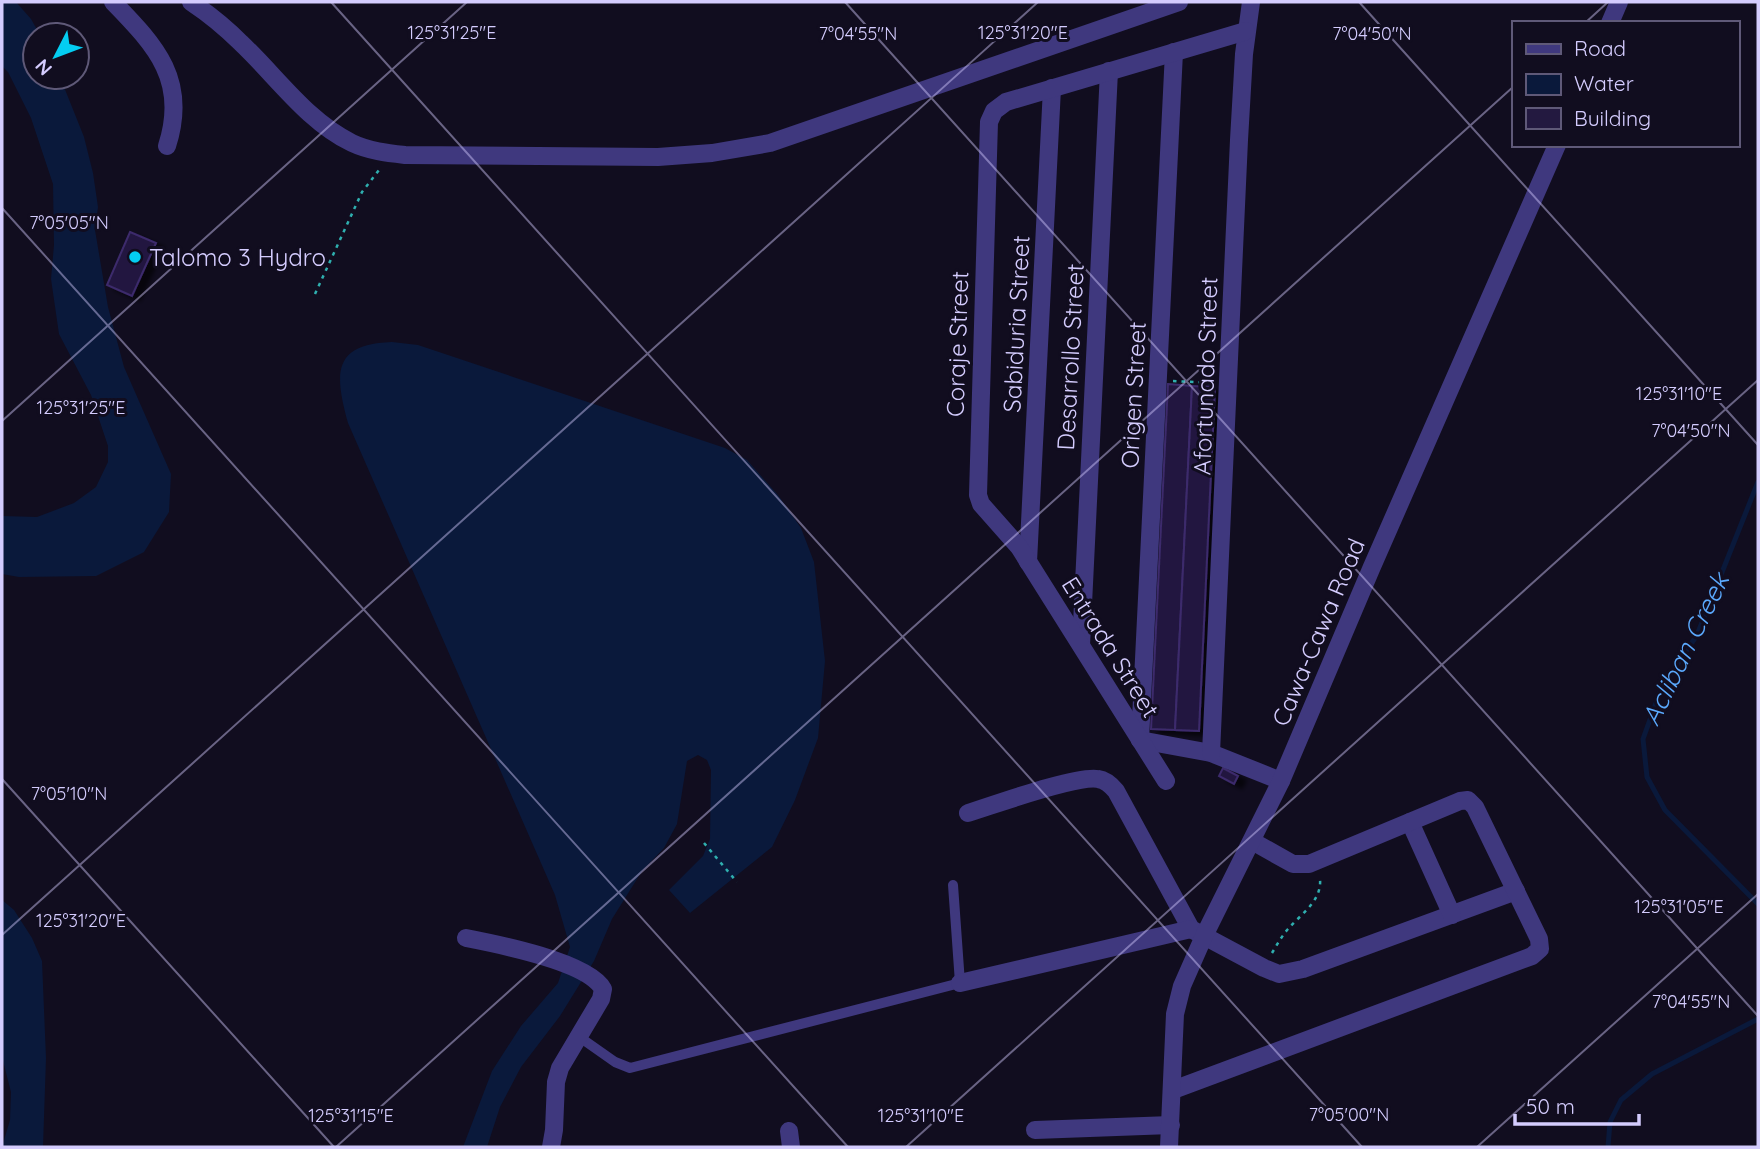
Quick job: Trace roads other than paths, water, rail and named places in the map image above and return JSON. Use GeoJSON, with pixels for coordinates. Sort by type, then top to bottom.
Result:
{"type":"FeatureCollection","features":[{"type":"Feature","properties":{"kind":"street"},"geometry":{"type":"LineString","coordinates":[[113,2],[149,43],[173,84],[173,129],[167,146]]}},
{"type":"Feature","properties":{"kind":"street"},"geometry":{"type":"LineString","coordinates":[[191,2],[242,43],[281,86],[330,130],[353,144],[391,153],[659,157],[712,153],[770,143],[1179,2]]}},
{"type":"Feature","properties":{"kind":"street","name":"Afortunado Street"},"geometry":{"type":"LineString","coordinates":[[1211,753],[1239,140],[1246,31],[1251,2]]}},
{"type":"Feature","properties":{"kind":"street"},"geometry":{"type":"LineString","coordinates":[[1611,21],[1619,2]]}},
{"type":"Feature","properties":{"kind":"street"},"geometry":{"type":"LineString","coordinates":[[1052,88],[1246,31]]}},
{"type":"Feature","properties":{"kind":"street","name":"Origen Street"},"geometry":{"type":"LineString","coordinates":[[1140,740],[1174,52]]}},
{"type":"Feature","properties":{"kind":"street","name":"Desarrollo Street"},"geometry":{"type":"LineString","coordinates":[[1081,645],[1109,71]]}},
{"type":"Feature","properties":{"kind":"street","name":"Coraje Street"},"geometry":{"type":"LineString","coordinates":[[1028,562],[1009,534],[981,504],[978,495],[989,122],[994,111],[1006,102],[1052,88]]}},
{"type":"Feature","properties":{"kind":"street","name":"Sabiduria Street"},"geometry":{"type":"LineString","coordinates":[[1028,562],[1052,88]]}},
{"type":"Feature","properties":{"kind":"street","name":"Cawa-Cawa Road"},"geometry":{"type":"LineString","coordinates":[[1169,1147],[1175,1014],[1198,933],[1252,841],[1281,780],[1556,147]]}},
{"type":"Feature","properties":{"kind":"street","name":"Entrada Street"},"geometry":{"type":"LineString","coordinates":[[1028,562],[1140,740],[1211,753],[1281,780]]}},
{"type":"Feature","properties":{"kind":"street"},"geometry":{"type":"LineString","coordinates":[[1140,740],[1166,781]]}},
{"type":"Feature","properties":{"kind":"street"},"geometry":{"type":"LineString","coordinates":[[968,813],[1080,780],[1100,779],[1108,783],[1116,791],[1198,933],[1279,974],[1289,973],[1516,891]]}},
{"type":"Feature","properties":{"kind":"street"},"geometry":{"type":"LineString","coordinates":[[1173,1090],[1532,956],[1540,949],[1541,944],[1516,891],[1475,807],[1468,800],[1460,800],[1316,862],[1302,865],[1293,864],[1252,841]]}},
{"type":"Feature","properties":{"kind":"street"},"geometry":{"type":"LineString","coordinates":[[1410,822],[1452,915]]}},
{"type":"Feature","properties":{"kind":"street"},"geometry":{"type":"LineString","coordinates":[[960,983],[1198,933]]}},
{"type":"Feature","properties":{"kind":"street"},"geometry":{"type":"LineString","coordinates":[[466,938],[514,948],[562,963],[601,985],[603,994],[560,1068],[556,1082],[551,1147]]}},
{"type":"Feature","properties":{"kind":"street"},"geometry":{"type":"LineString","coordinates":[[1035,1130],[1171,1125]]}},
{"type":"Feature","properties":{"kind":"lane"},"geometry":{"type":"LineString","coordinates":[[578,1036],[615,1062],[630,1068],[960,983],[953,885]]}},
{"type":"Feature","properties":{"kind":"water"},"geometry":{"type":"Polygon","coordinates":[[[2,2],[16,2],[32,21],[21,21],[21,91],[66,91],[84,137],[98,207],[95,230],[108,307],[124,367],[171,474],[169,512],[144,552],[96,576],[19,577],[2,574],[2,516],[37,517],[74,503],[96,487],[108,462],[108,446],[91,395],[59,334],[51,279],[54,245],[53,184],[31,118],[8,72],[2,66],[2,2]]]}},
{"type":"Feature","properties":{"kind":"water"},"geometry":{"type":"Polygon","coordinates":[[[392,342],[418,345],[725,448],[747,460],[778,495],[801,528],[814,562],[825,661],[818,738],[795,800],[772,847],[690,913],[669,890],[703,856],[710,839],[711,770],[707,760],[698,755],[687,761],[677,824],[664,848],[642,871],[612,919],[594,961],[560,1016],[521,1067],[500,1107],[487,1147],[463,1147],[492,1071],[521,1026],[558,983],[570,947],[555,895],[348,423],[341,390],[342,365],[348,356],[358,349],[392,342]]]}},
{"type":"Feature","properties":{"kind":"water"},"geometry":{"type":"Polygon","coordinates":[[[2,900],[14,910],[32,938],[42,961],[46,1058],[43,1147],[2,1147],[10,1120],[11,1092],[2,1057],[2,900]]]}},
{"type":"Feature","properties":{"kind":"waterway","name":"Acliban Creek"},"geometry":{"type":"LineString","coordinates":[[1758,482],[1697,635],[1661,689],[1643,739],[1647,777],[1665,810],[1758,904]]}},
{"type":"Feature","properties":{"kind":"waterway","name":"Acliban Creek"},"geometry":{"type":"LineString","coordinates":[[1608,1147],[1610,1122],[1621,1100],[1652,1074],[1758,1019]]}},
{"type":"Feature","properties":{"kind":"place","name":"Talomo 3 Hydro"},"geometry":{"type":"Point","coordinates":[135,257]}}]}
